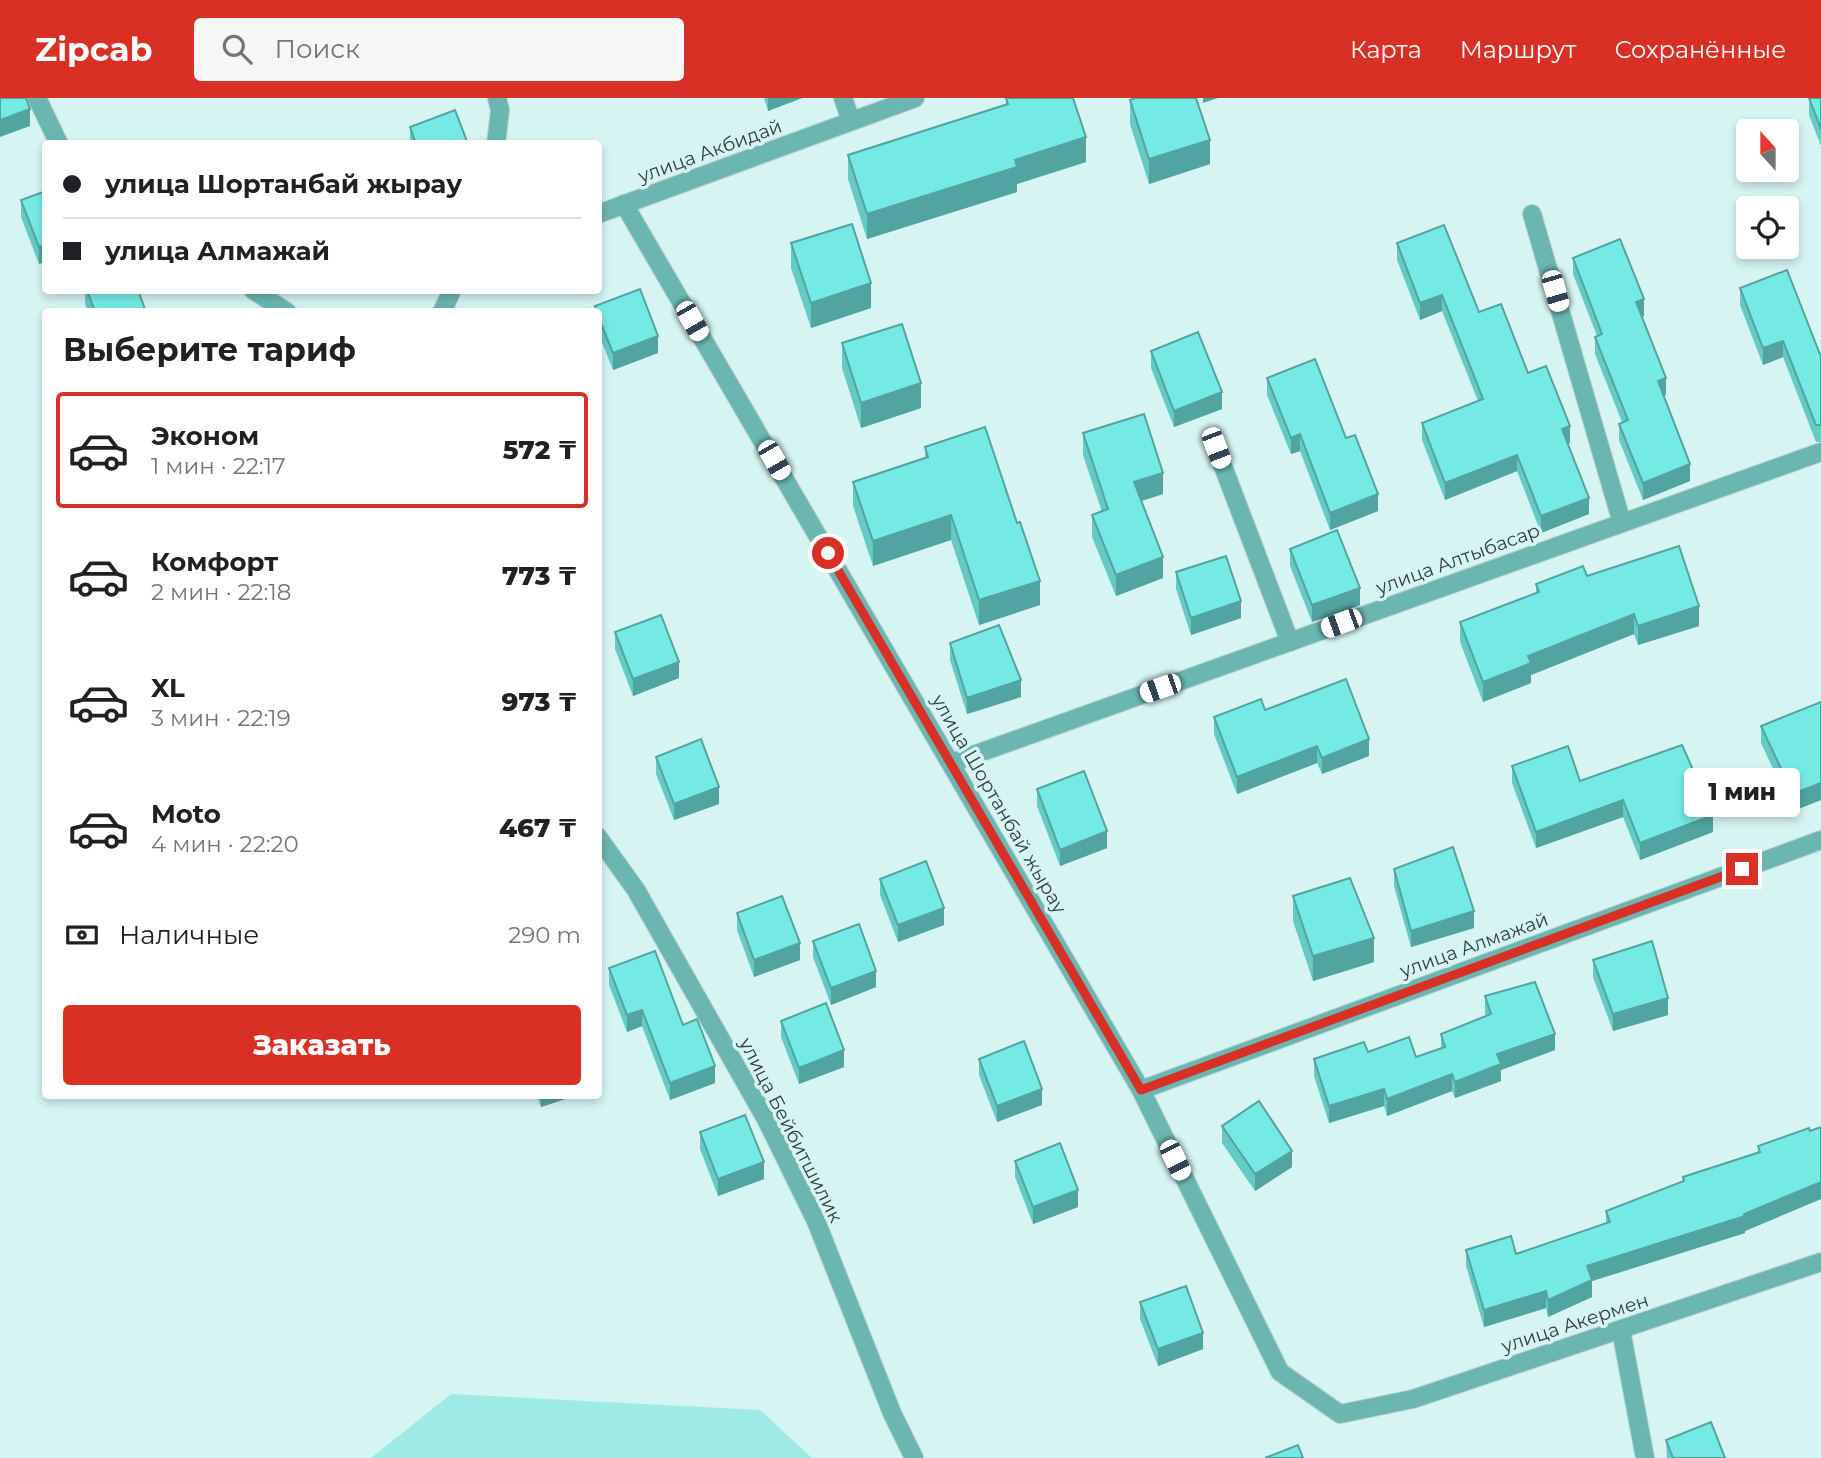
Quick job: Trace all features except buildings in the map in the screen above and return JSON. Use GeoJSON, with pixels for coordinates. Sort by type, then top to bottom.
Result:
{"type":"FeatureCollection","features":[{"type":"Feature","properties":{"kind":"street"},"geometry":{"type":"LineString","coordinates":[[37,98],[57,140]]}},
{"type":"Feature","properties":{"kind":"street"},"geometry":{"type":"LineString","coordinates":[[496,98],[500,110],[496,140]]}},
{"type":"Feature","properties":{"kind":"street"},"geometry":{"type":"LineString","coordinates":[[843,98],[851,121]]}},
{"type":"Feature","properties":{"kind":"street","name":"улица Акбидай"},"geometry":{"type":"LineString","coordinates":[[602,212],[915,98]]}},
{"type":"Feature","properties":{"kind":"street","name":"улица Шортанбай жырау"},"geometry":{"type":"LineString","coordinates":[[624,204],[1141,1090],[1280,1372],[1340,1413]]}},
{"type":"Feature","properties":{"kind":"street"},"geometry":{"type":"LineString","coordinates":[[1532,214],[1622,523]]}},
{"type":"Feature","properties":{"kind":"street"},"geometry":{"type":"LineString","coordinates":[[259,294],[281,308]]}},
{"type":"Feature","properties":{"kind":"street"},"geometry":{"type":"LineString","coordinates":[[1216,448],[1290,642]]}},
{"type":"Feature","properties":{"kind":"street","name":"улица Алтыбасар"},"geometry":{"type":"LineString","coordinates":[[951,763],[1821,452]]}},
{"type":"Feature","properties":{"kind":"street","name":"улица Алмажай"},"geometry":{"type":"LineString","coordinates":[[1141,1090],[1821,840]]}},
{"type":"Feature","properties":{"kind":"street","name":"улица Бейбитшилик"},"geometry":{"type":"LineString","coordinates":[[602,843],[636,890],[766,1119],[816,1221],[892,1413],[914,1458]]}},
{"type":"Feature","properties":{"kind":"street","name":"улица Акермен"},"geometry":{"type":"LineString","coordinates":[[1340,1413],[1413,1399],[1821,1262]]}},
{"type":"Feature","properties":{"kind":"street"},"geometry":{"type":"LineString","coordinates":[[1621,1330],[1645,1458]]}},
{"type":"Feature","properties":{"kind":"shaded area"},"geometry":{"type":"Polygon","coordinates":[[[451,1394],[760,1410],[812,1458],[371,1458],[451,1394]]]}},
{"type":"Feature","properties":{"kind":"route"},"geometry":{"type":"LineString","coordinates":[[828,553],[1141,1090],[1742,869]]}}]}
